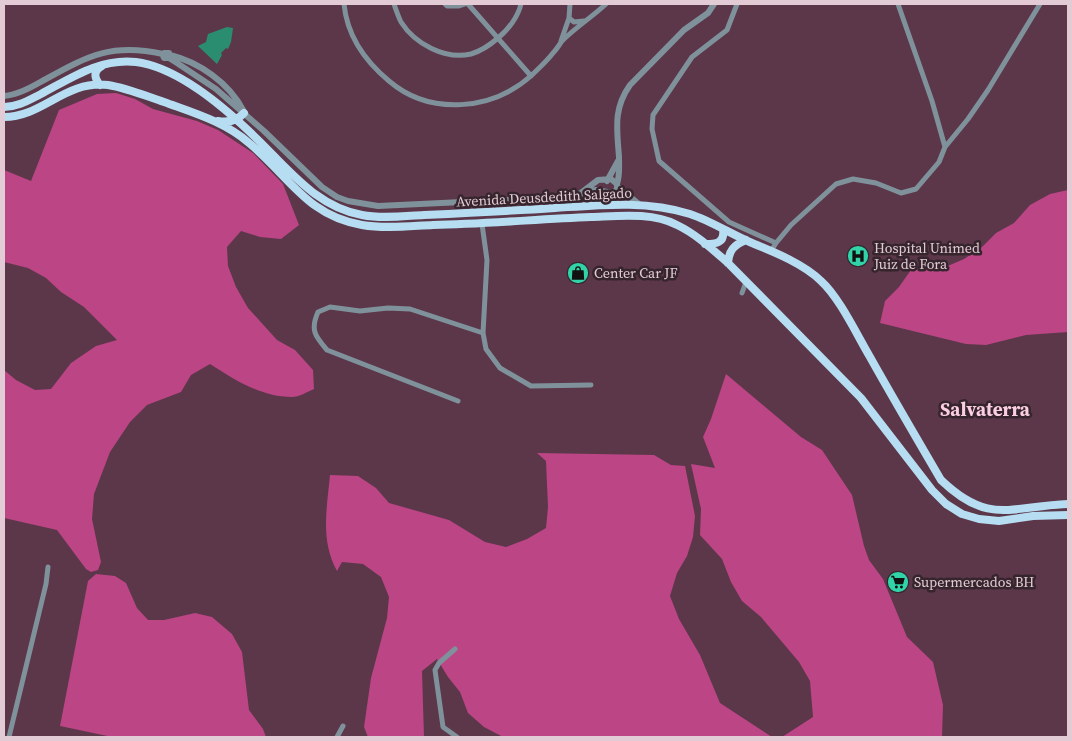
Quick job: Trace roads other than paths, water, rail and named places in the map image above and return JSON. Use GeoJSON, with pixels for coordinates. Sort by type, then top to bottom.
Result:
{"type":"FeatureCollection","features":[{"type":"Feature","properties":{"kind":"main road","name":"Avenida Deusdedith Salgado"},"geometry":{"type":"LineString","coordinates":[[4,107],[21,104],[96,66],[131,62],[160,67],[190,84],[238,120],[316,196],[332,206],[362,215],[375,217],[476,213],[606,204],[639,204],[693,215],[772,251],[811,272],[830,290],[941,480],[956,494],[981,508],[999,511],[1068,504]]}},
{"type":"Feature","properties":{"kind":"main road"},"geometry":{"type":"LineString","coordinates":[[100,85],[97,81],[96,72],[106,64]]}},
{"type":"Feature","properties":{"kind":"main road","name":"Avenida Deusdedith Salgado"},"geometry":{"type":"LineString","coordinates":[[4,117],[19,116],[30,112],[68,91],[83,87],[100,85],[126,89],[211,119],[248,142],[315,207],[336,218],[360,225],[384,227],[637,217],[658,218],[676,224],[728,263],[861,398],[932,490],[946,504],[962,514],[979,519],[998,521],[1033,516],[1068,515]]}},
{"type":"Feature","properties":{"kind":"main road"},"geometry":{"type":"LineString","coordinates":[[211,119],[226,122],[238,120],[244,113]]}},
{"type":"Feature","properties":{"kind":"main road"},"geometry":{"type":"LineString","coordinates":[[705,244],[716,244],[721,241],[724,236],[723,230]]}},
{"type":"Feature","properties":{"kind":"main road"},"geometry":{"type":"LineString","coordinates":[[728,263],[731,249],[746,240]]}},
{"type":"Feature","properties":{"kind":"street"},"geometry":{"type":"LineString","coordinates":[[344,4],[351,32],[361,51],[375,68],[400,90],[428,102],[454,106],[476,103],[499,95],[531,76],[554,53],[561,42],[569,18],[570,4]]}},
{"type":"Feature","properties":{"kind":"street"},"geometry":{"type":"LineString","coordinates":[[394,4],[400,20],[408,32],[425,45],[442,53],[458,55],[471,54],[499,38],[513,21],[521,4]]}},
{"type":"Feature","properties":{"kind":"street"},"geometry":{"type":"LineString","coordinates":[[445,4],[448,6],[459,6],[467,4],[531,76]]}},
{"type":"Feature","properties":{"kind":"street"},"geometry":{"type":"LineString","coordinates":[[561,42],[606,4]]}},
{"type":"Feature","properties":{"kind":"street"},"geometry":{"type":"LineString","coordinates":[[167,56],[216,89],[322,187],[336,197],[355,203],[378,206],[577,196],[596,190],[616,191],[620,178],[617,119],[623,94],[684,30],[708,13],[714,4]]}},
{"type":"Feature","properties":{"kind":"street"},"geometry":{"type":"LineString","coordinates":[[737,4],[726,30],[692,57],[653,114],[652,129],[659,161],[729,222],[776,243]]}},
{"type":"Feature","properties":{"kind":"street"},"geometry":{"type":"LineString","coordinates":[[898,4],[932,101],[945,147]]}},
{"type":"Feature","properties":{"kind":"street"},"geometry":{"type":"LineString","coordinates":[[772,251],[791,225],[836,184],[852,179],[876,183],[901,193],[916,189],[939,162],[945,147],[988,90],[1040,4]]}},
{"type":"Feature","properties":{"kind":"street"},"geometry":{"type":"LineString","coordinates":[[569,18],[574,22],[586,21]]}},
{"type":"Feature","properties":{"kind":"street"},"geometry":{"type":"LineString","coordinates":[[4,96],[26,90],[66,68],[100,53],[136,49],[194,64],[222,82],[239,102],[244,113]]}},
{"type":"Feature","properties":{"kind":"street"},"geometry":{"type":"LineString","coordinates":[[160,67],[167,56]]}},
{"type":"Feature","properties":{"kind":"street"},"geometry":{"type":"LineString","coordinates":[[216,89],[219,90],[222,82]]}},
{"type":"Feature","properties":{"kind":"street"},"geometry":{"type":"LineString","coordinates":[[606,204],[608,192],[605,183],[619,160]]}},
{"type":"Feature","properties":{"kind":"street"},"geometry":{"type":"LineString","coordinates":[[577,196],[592,183],[598,180],[608,180],[615,181],[639,204]]}},
{"type":"Feature","properties":{"kind":"street"},"geometry":{"type":"LineString","coordinates":[[482,224],[487,260],[483,333],[486,349],[500,368],[532,386],[591,385]]}},
{"type":"Feature","properties":{"kind":"street"},"geometry":{"type":"LineString","coordinates":[[742,293],[746,282]]}},
{"type":"Feature","properties":{"kind":"street"},"geometry":{"type":"LineString","coordinates":[[458,401],[327,350],[315,337],[313,322],[318,312],[330,307],[360,311],[388,308],[410,309],[483,333]]}},
{"type":"Feature","properties":{"kind":"street"},"geometry":{"type":"LineString","coordinates":[[8,737],[46,584],[48,567]]}},
{"type":"Feature","properties":{"kind":"street"},"geometry":{"type":"LineString","coordinates":[[456,649],[439,662],[435,670],[444,727],[457,737]]}},
{"type":"Feature","properties":{"kind":"street"},"geometry":{"type":"LineString","coordinates":[[337,737],[343,726]]}},
{"type":"Feature","properties":{"kind":"place","name":"Hospital Unimed Juiz de Fora"},"geometry":{"type":"Point","coordinates":[858,256]}},
{"type":"Feature","properties":{"kind":"place","name":"Center Car JF"},"geometry":{"type":"Point","coordinates":[578,273]}},
{"type":"Feature","properties":{"kind":"place","name":"Supermercados BH"},"geometry":{"type":"Point","coordinates":[898,582]}},
{"type":"Feature","properties":{"kind":"district","name":"Salvaterra"},"geometry":{"type":"Point","coordinates":[985,409]}}]}
